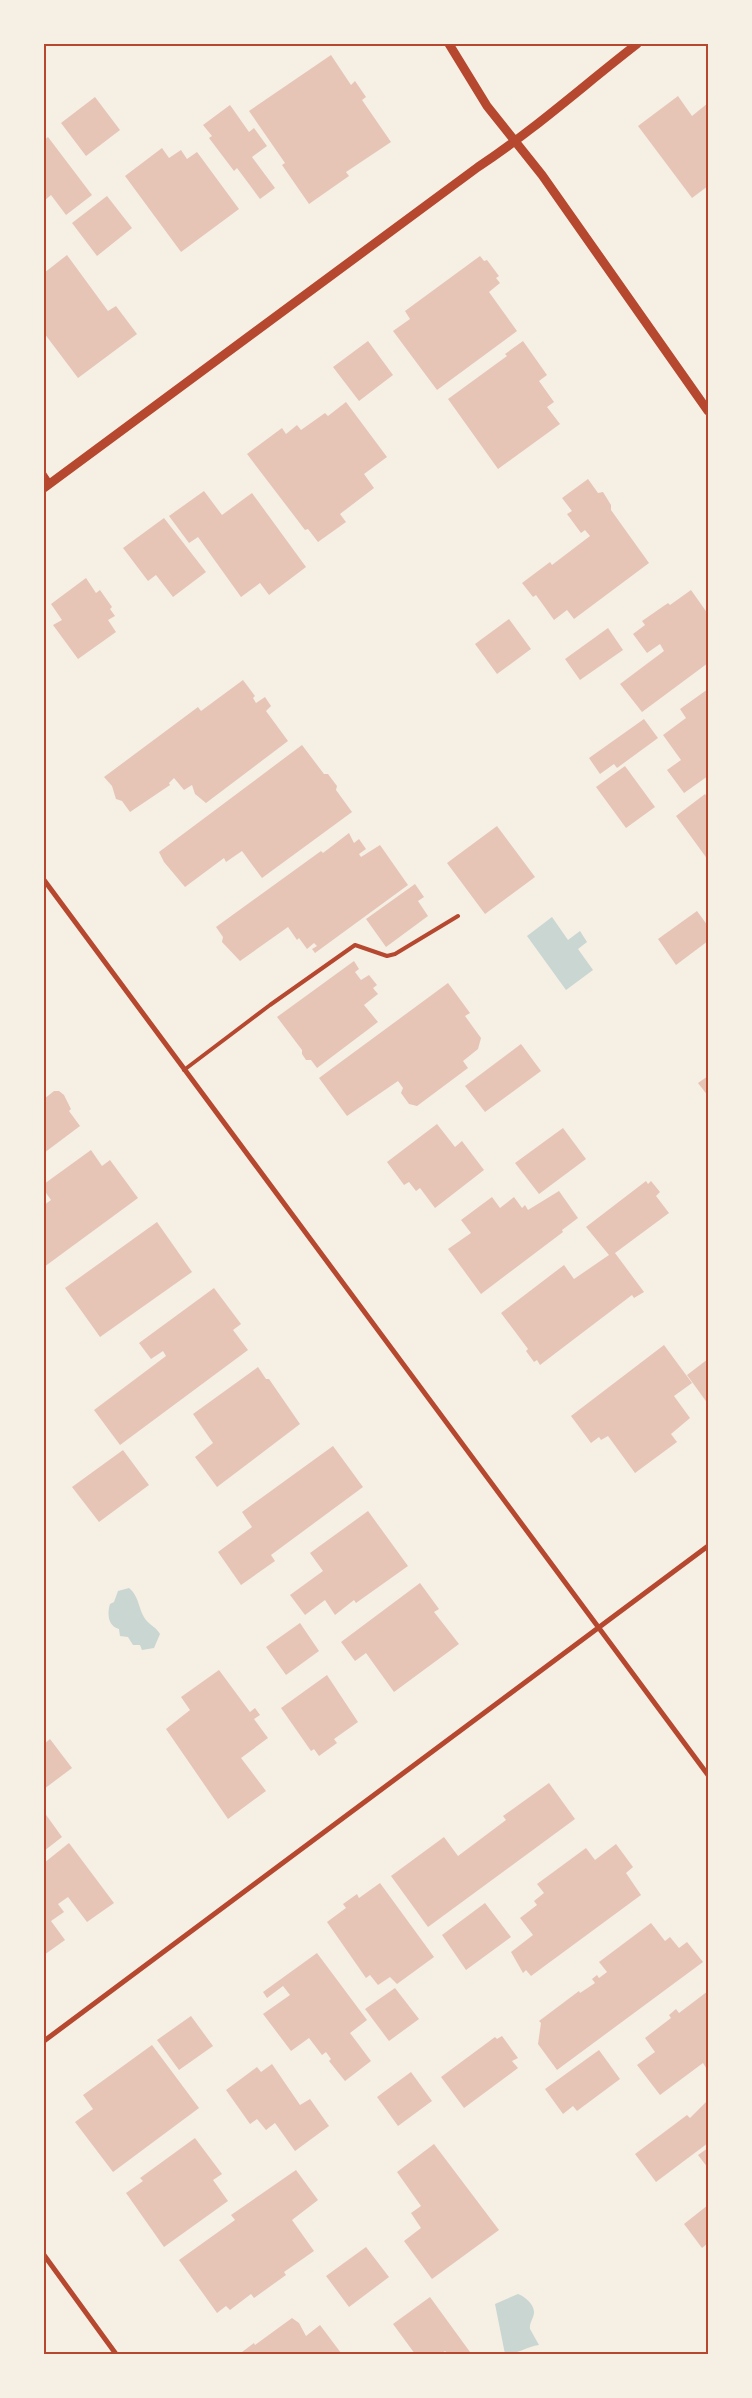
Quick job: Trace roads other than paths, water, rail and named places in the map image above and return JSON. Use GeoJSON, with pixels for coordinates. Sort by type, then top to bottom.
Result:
{"type":"FeatureCollection","features":[{"type":"Feature","properties":{"kind":"street"},"geometry":{"type":"LineString","coordinates":[[449,44],[487,106],[516,142],[708,411]]}},
{"type":"Feature","properties":{"kind":"street"},"geometry":{"type":"LineString","coordinates":[[44,474],[47,485],[478,167],[516,142],[637,44]]}},
{"type":"Feature","properties":{"kind":"street"},"geometry":{"type":"LineString","coordinates":[[44,880],[708,1775]]}},
{"type":"Feature","properties":{"kind":"street"},"geometry":{"type":"LineString","coordinates":[[44,2041],[708,1546]]}},
{"type":"Feature","properties":{"kind":"street"},"geometry":{"type":"LineString","coordinates":[[44,2255],[116,2354]]}},
{"type":"Feature","properties":{"kind":"lane"},"geometry":{"type":"LineString","coordinates":[[184,1070],[270,1005],[355,945],[386,956],[396,954],[458,916]]}}]}
